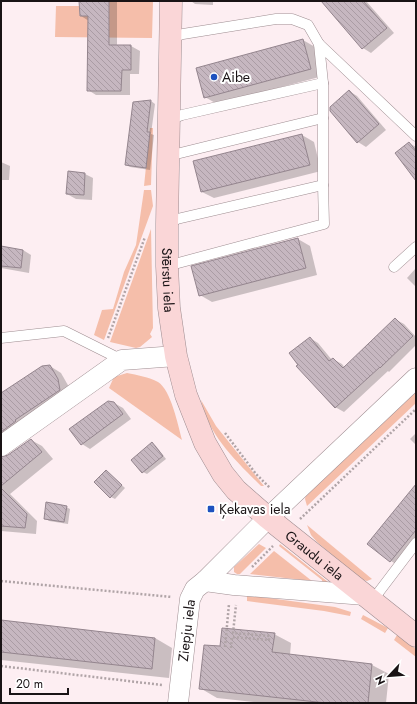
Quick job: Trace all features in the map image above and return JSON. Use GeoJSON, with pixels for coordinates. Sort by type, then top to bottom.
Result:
{"type":"FeatureCollection","features":[{"type":"Feature","properties":{"kind":"main road","name":"Stērstu iela"},"geometry":{"type":"LineString","coordinates":[[171,1],[166,224],[170,308],[176,356]]}},
{"type":"Feature","properties":{"kind":"main road","name":"Graudu iela"},"geometry":{"type":"LineString","coordinates":[[176,356],[186,395],[205,443],[223,474],[236,490],[268,518],[294,525],[369,598],[416,636]]}},
{"type":"Feature","properties":{"kind":"street"},"geometry":{"type":"LineString","coordinates":[[1,446],[122,360],[176,356]]}},
{"type":"Feature","properties":{"kind":"street"},"geometry":{"type":"LineString","coordinates":[[268,518],[416,378]]}},
{"type":"Feature","properties":{"kind":"street","name":"Ziepju iela"},"geometry":{"type":"LineString","coordinates":[[179,695],[190,599],[195,589],[205,581],[268,518]]}},
{"type":"Feature","properties":{"kind":"street"},"geometry":{"type":"LineString","coordinates":[[205,581],[369,598]]}},
{"type":"Feature","properties":{"kind":"lane"},"geometry":{"type":"LineString","coordinates":[[170,38],[183,34],[276,20],[292,19],[308,25],[319,44],[416,136]]}},
{"type":"Feature","properties":{"kind":"lane"},"geometry":{"type":"LineString","coordinates":[[167,266],[324,224],[323,84],[319,44]]}},
{"type":"Feature","properties":{"kind":"lane"},"geometry":{"type":"LineString","coordinates":[[168,120],[182,115],[323,84]]}},
{"type":"Feature","properties":{"kind":"lane"},"geometry":{"type":"LineString","coordinates":[[168,156],[323,118]]}},
{"type":"Feature","properties":{"kind":"lane"},"geometry":{"type":"LineString","coordinates":[[166,224],[177,219],[323,184]]}},
{"type":"Feature","properties":{"kind":"lane"},"geometry":{"type":"LineString","coordinates":[[394,267],[416,247]]}},
{"type":"Feature","properties":{"kind":"lane"},"geometry":{"type":"LineString","coordinates":[[1,338],[64,331],[122,360]]}},
{"type":"Feature","properties":{"kind":"lane"},"geometry":{"type":"LineString","coordinates":[[369,598],[416,543]]}},
{"type":"Feature","properties":{"kind":"path"},"geometry":{"type":"LineString","coordinates":[[104,350],[147,233]]}},
{"type":"Feature","properties":{"kind":"path"},"geometry":{"type":"LineString","coordinates":[[225,647],[229,604],[234,585],[294,525],[416,409]]}},
{"type":"Feature","properties":{"kind":"path"},"geometry":{"type":"LineString","coordinates":[[221,428],[256,474],[284,503],[294,525]]}},
{"type":"Feature","properties":{"kind":"path"},"geometry":{"type":"LineString","coordinates":[[1,581],[190,599]]}},
{"type":"Feature","properties":{"kind":"path"},"geometry":{"type":"LineString","coordinates":[[231,648],[232,637],[269,640],[269,636],[233,633],[236,605]]}},
{"type":"Feature","properties":{"kind":"path"},"geometry":{"type":"LineString","coordinates":[[227,622],[234,622]]}},
{"type":"Feature","properties":{"kind":"path"},"geometry":{"type":"LineString","coordinates":[[1,666],[179,695]]}},
{"type":"Feature","properties":{"kind":"shaded area"},"geometry":{"type":"Polygon","coordinates":[[[109,1],[153,1],[152,38],[55,37],[56,6],[79,6],[80,16],[109,16],[109,1]]]}},
{"type":"Feature","properties":{"kind":"shaded area"},"geometry":{"type":"Polygon","coordinates":[[[150,128],[153,128],[151,185],[144,186],[150,128]]]}},
{"type":"Feature","properties":{"kind":"shaded area"},"geometry":{"type":"Polygon","coordinates":[[[144,190],[151,190],[153,206],[104,340],[94,335],[102,310],[113,309],[124,272],[136,245],[144,190]]]}},
{"type":"Feature","properties":{"kind":"shaded area"},"geometry":{"type":"Polygon","coordinates":[[[151,229],[153,328],[150,334],[152,337],[140,347],[136,348],[110,342],[151,229]]]}},
{"type":"Feature","properties":{"kind":"shaded area"},"geometry":{"type":"Polygon","coordinates":[[[127,373],[143,376],[158,382],[163,386],[173,408],[182,440],[109,388],[114,377],[127,373]]]}},
{"type":"Feature","properties":{"kind":"shaded area"},"geometry":{"type":"Polygon","coordinates":[[[416,392],[416,403],[307,506],[305,499],[306,495],[416,392]]]}},
{"type":"Feature","properties":{"kind":"shaded area"},"geometry":{"type":"Polygon","coordinates":[[[201,400],[216,426],[264,486],[261,486],[242,467],[225,447],[210,425],[201,400]]]}},
{"type":"Feature","properties":{"kind":"shaded area"},"geometry":{"type":"Polygon","coordinates":[[[307,525],[372,579],[367,581],[360,579],[317,542],[311,535],[307,525]]]}},
{"type":"Feature","properties":{"kind":"shaded area"},"geometry":{"type":"Polygon","coordinates":[[[259,544],[266,548],[240,574],[234,572],[234,567],[259,544]]]}},
{"type":"Feature","properties":{"kind":"shaded area"},"geometry":{"type":"Polygon","coordinates":[[[280,544],[328,582],[322,582],[322,580],[279,546],[280,544]]]}},
{"type":"Feature","properties":{"kind":"shaded area"},"geometry":{"type":"Polygon","coordinates":[[[274,551],[312,581],[250,574],[274,551]]]}},
{"type":"Feature","properties":{"kind":"shaded area"},"geometry":{"type":"Polygon","coordinates":[[[247,595],[335,607],[351,612],[350,616],[324,611],[247,601],[247,595]]]}},
{"type":"Feature","properties":{"kind":"shaded area"},"geometry":{"type":"Polygon","coordinates":[[[363,615],[388,628],[385,633],[361,619],[363,615]]]}},
{"type":"Feature","properties":{"kind":"shaded area"},"geometry":{"type":"Polygon","coordinates":[[[397,635],[416,649],[416,657],[394,640],[397,635]]]}},
{"type":"Feature","properties":{"kind":"building"},"geometry":{"type":"Polygon","coordinates":[[[79,1],[109,1],[109,45],[131,45],[131,70],[122,70],[121,91],[87,91],[88,16],[80,16],[79,1]]]}},
{"type":"Feature","properties":{"kind":"building"},"geometry":{"type":"Polygon","coordinates":[[[321,1],[363,1],[387,28],[362,49],[321,1]]]}},
{"type":"Feature","properties":{"kind":"building"},"geometry":{"type":"Polygon","coordinates":[[[303,39],[311,69],[204,98],[196,68],[303,39]]]}},
{"type":"Feature","properties":{"kind":"building"},"geometry":{"type":"Polygon","coordinates":[[[349,90],[379,124],[357,143],[330,111],[330,107],[349,90]]]}},
{"type":"Feature","properties":{"kind":"building"},"geometry":{"type":"Polygon","coordinates":[[[151,100],[147,132],[150,132],[146,168],[125,165],[133,102],[151,100]]]}},
{"type":"Feature","properties":{"kind":"building"},"geometry":{"type":"Polygon","coordinates":[[[302,134],[310,165],[201,192],[193,161],[302,134]]]}},
{"type":"Feature","properties":{"kind":"building"},"geometry":{"type":"Polygon","coordinates":[[[409,142],[416,151],[416,181],[395,153],[409,142]]]}},
{"type":"Feature","properties":{"kind":"building"},"geometry":{"type":"Polygon","coordinates":[[[68,171],[85,173],[84,195],[66,194],[68,171]]]}},
{"type":"Feature","properties":{"kind":"building"},"geometry":{"type":"Polygon","coordinates":[[[298,238],[306,268],[199,296],[191,266],[298,238]]]}},
{"type":"Feature","properties":{"kind":"building"},"geometry":{"type":"Polygon","coordinates":[[[1,246],[23,250],[21,268],[1,266],[1,246]]]}},
{"type":"Feature","properties":{"kind":"building"},"geometry":{"type":"Polygon","coordinates":[[[395,318],[413,336],[335,408],[296,366],[298,365],[289,353],[310,337],[329,361],[333,358],[343,368],[395,318]]]}},
{"type":"Feature","properties":{"kind":"building"},"geometry":{"type":"Polygon","coordinates":[[[50,365],[58,379],[60,390],[15,420],[16,421],[1,432],[1,393],[42,366],[50,365]]]}},
{"type":"Feature","properties":{"kind":"building"},"geometry":{"type":"Polygon","coordinates":[[[108,401],[114,402],[123,414],[81,445],[69,429],[108,401]]]}},
{"type":"Feature","properties":{"kind":"building"},"geometry":{"type":"Polygon","coordinates":[[[31,439],[42,452],[1,486],[1,457],[8,455],[31,439]]]}},
{"type":"Feature","properties":{"kind":"building"},"geometry":{"type":"Polygon","coordinates":[[[152,442],[163,456],[142,473],[131,460],[152,442]]]}},
{"type":"Feature","properties":{"kind":"building"},"geometry":{"type":"Polygon","coordinates":[[[106,470],[122,485],[110,498],[94,482],[106,470]]]}},
{"type":"Feature","properties":{"kind":"building"},"geometry":{"type":"Polygon","coordinates":[[[416,484],[416,530],[390,562],[367,544],[416,484]]]}},
{"type":"Feature","properties":{"kind":"building"},"geometry":{"type":"Polygon","coordinates":[[[1,488],[27,514],[25,528],[1,526],[1,488]]]}},
{"type":"Feature","properties":{"kind":"building"},"geometry":{"type":"Polygon","coordinates":[[[46,502],[67,506],[64,522],[44,519],[46,502]]]}},
{"type":"Feature","properties":{"kind":"building"},"geometry":{"type":"Polygon","coordinates":[[[1,620],[155,638],[152,669],[1,652],[1,620]]]}},
{"type":"Feature","properties":{"kind":"building"},"geometry":{"type":"Polygon","coordinates":[[[222,628],[275,633],[272,652],[372,664],[368,703],[326,703],[199,689],[204,645],[220,646],[222,628]]]}},
{"type":"Feature","properties":{"kind":"place","name":"Aibe"},"geometry":{"type":"Point","coordinates":[214,77]}},
{"type":"Feature","properties":{"kind":"place","name":"Ķekavas iela"},"geometry":{"type":"Point","coordinates":[211,509]}}]}
